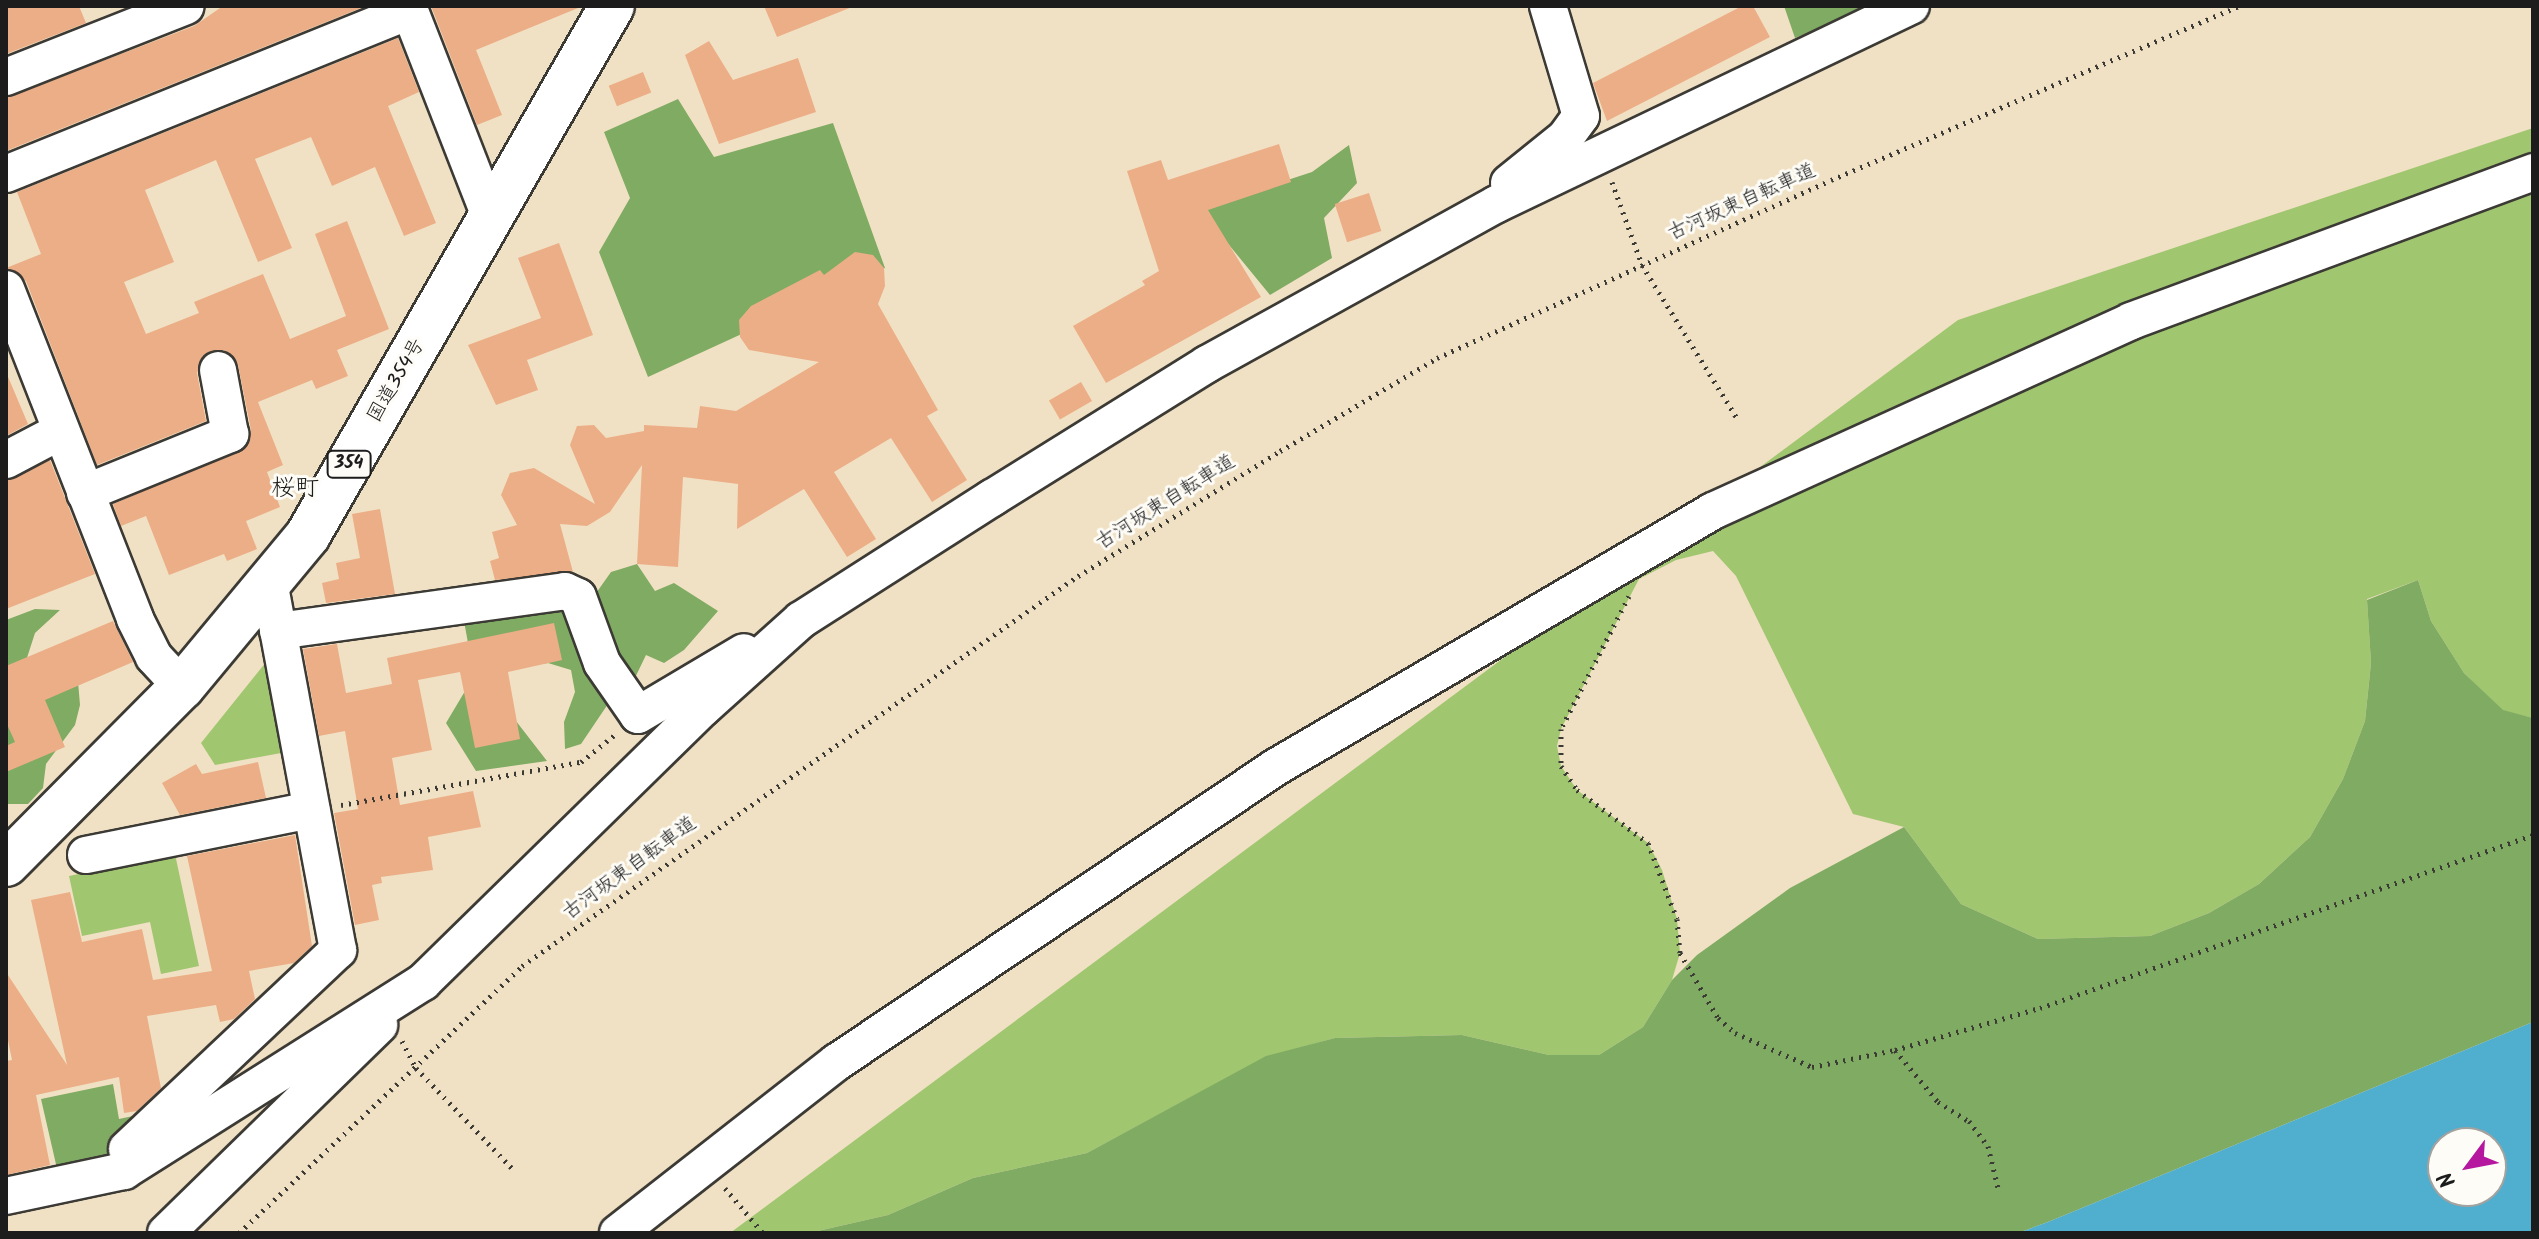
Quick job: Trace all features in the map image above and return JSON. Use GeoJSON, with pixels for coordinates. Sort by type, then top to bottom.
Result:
{"type":"FeatureCollection","features":[{"type":"Feature","properties":{"kind":"highway","name":"国道354号"},"geometry":{"type":"LineString","coordinates":[[6,864],[182,687],[308,535],[612,6]]}},
{"type":"Feature","properties":{"kind":"street"},"geometry":{"type":"LineString","coordinates":[[6,77],[186,6]]}},
{"type":"Feature","properties":{"kind":"street"},"geometry":{"type":"LineString","coordinates":[[1497,204],[1508,185],[1565,138],[1581,116],[1548,6]]}},
{"type":"Feature","properties":{"kind":"street"},"geometry":{"type":"LineString","coordinates":[[278,631],[565,591],[578,597],[613,685],[638,715],[801,620],[1207,364],[1497,204],[1911,6]]}},
{"type":"Feature","properties":{"kind":"street"},"geometry":{"type":"LineString","coordinates":[[6,174],[409,8],[491,219]]}},
{"type":"Feature","properties":{"kind":"street"},"geometry":{"type":"LineString","coordinates":[[618,1233],[837,1062],[1276,767],[1713,511],[2131,321],[2533,172]]}},
{"type":"Feature","properties":{"kind":"street"},"geometry":{"type":"LineString","coordinates":[[6,289],[135,619],[154,657],[182,687]]}},
{"type":"Feature","properties":{"kind":"street"},"geometry":{"type":"LineString","coordinates":[[85,493],[230,434],[218,370]]}},
{"type":"Feature","properties":{"kind":"street"},"geometry":{"type":"LineString","coordinates":[[6,460],[61,431]]}},
{"type":"Feature","properties":{"kind":"street"},"geometry":{"type":"LineString","coordinates":[[94,1180],[338,950],[269,583]]}},
{"type":"Feature","properties":{"kind":"street"},"geometry":{"type":"LineString","coordinates":[[166,1233],[704,707],[801,620]]}},
{"type":"Feature","properties":{"kind":"street"},"geometry":{"type":"LineString","coordinates":[[86,855],[312,810]]}},
{"type":"Feature","properties":{"kind":"street"},"geometry":{"type":"LineString","coordinates":[[6,1196],[94,1180],[124,1171],[423,982]]}},
{"type":"Feature","properties":{"kind":"path","name":"古河坂東自転車道"},"geometry":{"type":"LineString","coordinates":[[239,1233],[522,966],[1078,576],[1437,358],[1642,265],[2238,6]]}},
{"type":"Feature","properties":{"kind":"path"},"geometry":{"type":"LineString","coordinates":[[1610,177],[1642,265],[1738,420]]}},
{"type":"Feature","properties":{"kind":"path"},"geometry":{"type":"LineString","coordinates":[[1640,554],[1639,578],[1561,729],[1561,766],[1577,790],[1648,843],[1677,919],[1680,953],[1718,1018],[1735,1033],[1812,1067],[1895,1050],[2040,1008],[2533,835]]}},
{"type":"Feature","properties":{"kind":"path"},"geometry":{"type":"LineString","coordinates":[[312,810],[581,762],[638,715]]}},
{"type":"Feature","properties":{"kind":"path"},"geometry":{"type":"LineString","coordinates":[[396,1030],[416,1068],[513,1169]]}},
{"type":"Feature","properties":{"kind":"path"},"geometry":{"type":"LineString","coordinates":[[1895,1050],[1938,1102],[1969,1121],[1988,1146],[1999,1192]]}},
{"type":"Feature","properties":{"kind":"path"},"geometry":{"type":"LineString","coordinates":[[705,1163],[763,1233]]}},
{"type":"Feature","properties":{"kind":"green space"},"geometry":{"type":"Polygon","coordinates":[[[1784,6],[1874,6],[1795,38],[1784,6]]]}},
{"type":"Feature","properties":{"kind":"green space"},"geometry":{"type":"Polygon","coordinates":[[[678,99],[714,157],[833,123],[885,268],[648,377],[599,252],[630,198],[604,132],[678,99]]]}},
{"type":"Feature","properties":{"kind":"green space"},"geometry":{"type":"Polygon","coordinates":[[[2533,128],[2533,718],[2503,711],[2464,673],[2431,621],[2418,580],[2367,599],[2371,663],[2365,721],[2343,779],[2310,837],[2259,884],[2209,913],[2150,936],[2038,939],[1961,904],[1904,827],[1853,814],[1736,576],[1713,551],[1676,560],[1639,579],[1561,729],[1557,746],[1561,766],[1577,790],[1648,843],[1662,870],[1677,919],[1680,953],[1672,980],[1643,1027],[1599,1055],[1549,1055],[1462,1035],[1335,1038],[1266,1057],[1087,1153],[973,1178],[888,1215],[809,1233],[730,1233],[1958,320],[2533,128]]]}},
{"type":"Feature","properties":{"kind":"green space"},"geometry":{"type":"Polygon","coordinates":[[[1349,145],[1357,183],[1324,218],[1332,258],[1270,295],[1207,218],[1208,206],[1312,172],[1349,145]]]}},
{"type":"Feature","properties":{"kind":"green space"},"geometry":{"type":"Polygon","coordinates":[[[637,564],[655,591],[674,583],[718,611],[684,650],[664,663],[646,655],[632,684],[610,701],[581,744],[565,749],[564,722],[575,692],[571,670],[548,663],[493,671],[505,707],[547,761],[476,771],[446,723],[474,676],[464,621],[594,596],[611,572],[637,564]]]}},
{"type":"Feature","properties":{"kind":"green space"},"geometry":{"type":"Polygon","coordinates":[[[2418,580],[2431,621],[2464,673],[2503,710],[2533,718],[2533,1022],[2048,1222],[2018,1233],[809,1233],[888,1215],[973,1178],[1087,1153],[1266,1056],[1335,1038],[1462,1035],[1549,1055],[1599,1055],[1643,1027],[1672,980],[1697,955],[1790,888],[1904,827],[1961,904],[2038,939],[2150,936],[2209,913],[2259,884],[2310,837],[2343,779],[2365,721],[2371,663],[2367,600],[2418,580]]]}},
{"type":"Feature","properties":{"kind":"green space"},"geometry":{"type":"Polygon","coordinates":[[[35,609],[60,610],[35,633],[25,664],[76,658],[80,705],[75,725],[46,764],[43,788],[28,804],[6,804],[6,620],[35,609]]]}},
{"type":"Feature","properties":{"kind":"green space"},"geometry":{"type":"Polygon","coordinates":[[[275,651],[292,751],[215,765],[201,743],[275,651]]]}},
{"type":"Feature","properties":{"kind":"green space"},"geometry":{"type":"Polygon","coordinates":[[[175,854],[199,966],[161,974],[150,922],[82,936],[69,876],[175,854]]]}},
{"type":"Feature","properties":{"kind":"green space"},"geometry":{"type":"Polygon","coordinates":[[[113,1084],[119,1119],[156,1111],[91,1168],[58,1173],[41,1099],[113,1084]]]}},
{"type":"Feature","properties":{"kind":"water"},"geometry":{"type":"Polygon","coordinates":[[[2533,1022],[2533,1233],[2018,1233],[2048,1222],[2533,1022]]]}},
{"type":"Feature","properties":{"kind":"building"},"geometry":{"type":"Polygon","coordinates":[[[14,6],[79,6],[86,23],[6,54],[6,9],[14,6]]]}},
{"type":"Feature","properties":{"kind":"building"},"geometry":{"type":"Polygon","coordinates":[[[223,6],[366,6],[6,151],[6,98],[194,26],[223,6]]]}},
{"type":"Feature","properties":{"kind":"building"},"geometry":{"type":"Polygon","coordinates":[[[431,6],[583,6],[476,50],[502,115],[477,125],[431,6]]]}},
{"type":"Feature","properties":{"kind":"building"},"geometry":{"type":"Polygon","coordinates":[[[764,6],[852,6],[852,7],[777,37],[764,6]]]}},
{"type":"Feature","properties":{"kind":"building"},"geometry":{"type":"Polygon","coordinates":[[[1742,6],[1753,6],[1770,37],[1607,121],[1593,83],[1742,6]]]}},
{"type":"Feature","properties":{"kind":"building"},"geometry":{"type":"Polygon","coordinates":[[[398,38],[419,92],[388,106],[436,223],[404,236],[375,167],[332,186],[311,137],[255,159],[292,248],[258,262],[216,160],[145,190],[174,262],[124,282],[146,334],[199,313],[194,302],[263,274],[290,339],[346,316],[315,234],[347,221],[389,329],[337,350],[348,376],[316,389],[312,380],[258,402],[283,465],[267,472],[280,507],[246,521],[257,549],[227,561],[224,554],[169,575],[146,516],[121,526],[113,504],[246,447],[251,430],[238,365],[224,350],[205,354],[197,373],[206,421],[97,465],[26,281],[6,268],[41,254],[17,192],[398,38]]]}},
{"type":"Feature","properties":{"kind":"building"},"geometry":{"type":"Polygon","coordinates":[[[709,41],[733,80],[798,58],[816,112],[719,144],[685,55],[709,41]]]}},
{"type":"Feature","properties":{"kind":"building"},"geometry":{"type":"Polygon","coordinates":[[[643,72],[651,92],[617,106],[609,86],[643,72]]]}},
{"type":"Feature","properties":{"kind":"building"},"geometry":{"type":"Polygon","coordinates":[[[1279,144],[1291,182],[1208,210],[1261,297],[1106,383],[1073,326],[1145,285],[1142,281],[1159,271],[1127,171],[1161,160],[1168,180],[1279,144]]]}},
{"type":"Feature","properties":{"kind":"building"},"geometry":{"type":"Polygon","coordinates":[[[1369,193],[1381,231],[1347,242],[1335,204],[1369,193]]]}},
{"type":"Feature","properties":{"kind":"building"},"geometry":{"type":"Polygon","coordinates":[[[559,243],[593,335],[527,360],[538,390],[496,405],[468,345],[541,318],[518,258],[559,243]]]}},
{"type":"Feature","properties":{"kind":"building"},"geometry":{"type":"Polygon","coordinates":[[[855,252],[873,255],[884,268],[885,286],[878,304],[938,410],[927,416],[967,480],[932,502],[891,438],[834,472],[876,539],[847,557],[804,489],[737,529],[738,484],[683,477],[678,567],[637,564],[642,465],[610,512],[587,526],[560,524],[573,572],[495,580],[490,561],[499,558],[492,532],[517,525],[501,495],[510,473],[534,468],[595,504],[570,445],[577,426],[594,425],[606,438],[644,431],[644,425],[697,428],[700,406],[736,411],[819,362],[749,350],[740,337],[739,320],[751,306],[820,270],[824,275],[855,252]]]}},
{"type":"Feature","properties":{"kind":"building"},"geometry":{"type":"Polygon","coordinates":[[[6,372],[28,424],[6,436],[6,372]]]}},
{"type":"Feature","properties":{"kind":"building"},"geometry":{"type":"Polygon","coordinates":[[[1081,382],[1092,401],[1060,420],[1049,400],[1081,382]]]}},
{"type":"Feature","properties":{"kind":"building"},"geometry":{"type":"Polygon","coordinates":[[[50,460],[95,574],[6,609],[6,481],[50,460]]]}},
{"type":"Feature","properties":{"kind":"building"},"geometry":{"type":"Polygon","coordinates":[[[380,509],[395,594],[326,603],[322,583],[339,579],[336,563],[360,558],[352,514],[380,509]]]}},
{"type":"Feature","properties":{"kind":"building"},"geometry":{"type":"Polygon","coordinates":[[[113,621],[133,662],[45,700],[65,747],[6,772],[6,746],[15,742],[6,722],[6,666],[113,621]]]}},
{"type":"Feature","properties":{"kind":"building"},"geometry":{"type":"Polygon","coordinates":[[[554,623],[562,660],[508,672],[520,739],[475,748],[460,672],[418,680],[432,750],[392,758],[400,805],[473,791],[481,827],[428,837],[433,870],[381,877],[382,883],[372,885],[379,920],[355,925],[334,813],[358,809],[345,731],[319,736],[303,649],[337,644],[346,693],[392,684],[387,658],[554,623]]]}},
{"type":"Feature","properties":{"kind":"building"},"geometry":{"type":"Polygon","coordinates":[[[258,762],[266,798],[180,815],[162,783],[196,764],[202,774],[258,762]]]}},
{"type":"Feature","properties":{"kind":"building"},"geometry":{"type":"Polygon","coordinates":[[[295,835],[312,946],[294,963],[249,971],[255,999],[234,1019],[220,1022],[216,1005],[147,1016],[161,1088],[137,1111],[124,1113],[119,1077],[36,1095],[50,1165],[6,1175],[6,1061],[12,1060],[6,1031],[6,972],[67,1065],[31,900],[70,892],[82,942],[142,929],[153,980],[212,971],[187,856],[295,835]]]}},
{"type":"Feature","properties":{"kind":"district","name":"桜町"},"geometry":{"type":"Point","coordinates":[295,489]}}]}
